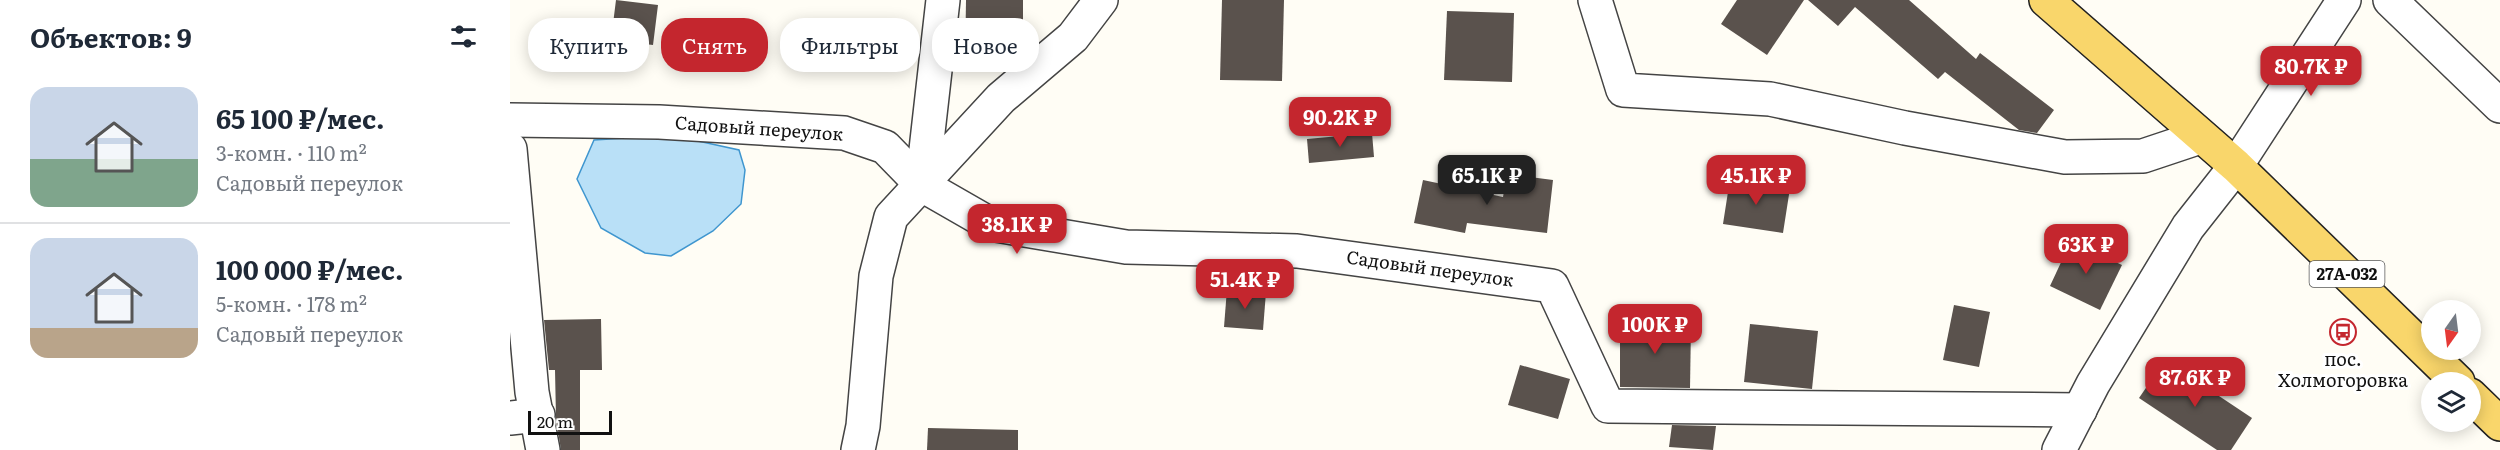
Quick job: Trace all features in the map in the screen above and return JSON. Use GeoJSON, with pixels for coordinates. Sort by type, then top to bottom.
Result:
{"type":"FeatureCollection","features":[{"type":"Feature","properties":{"kind":"main road","name":"27А-032"},"geometry":{"type":"LineString","coordinates":[[2046,0],[2200,137],[2236,166],[2448,372]]}},
{"type":"Feature","properties":{"kind":"main road"},"geometry":{"type":"LineString","coordinates":[[2481,406],[2500,424]]}},
{"type":"Feature","properties":{"kind":"street"},"geometry":{"type":"LineString","coordinates":[[922,185],[942,0]]}},
{"type":"Feature","properties":{"kind":"street"},"geometry":{"type":"LineString","coordinates":[[858,450],[863,426],[876,276],[891,217],[1001,98],[1073,37],[1101,0]]}},
{"type":"Feature","properties":{"kind":"street"},"geometry":{"type":"LineString","coordinates":[[1595,0],[1623,90],[1770,99],[1905,128],[2066,157],[2144,156],[2200,137]]}},
{"type":"Feature","properties":{"kind":"street"},"geometry":{"type":"LineString","coordinates":[[2059,450],[2080,410],[2188,227],[2236,166],[2344,0]]}},
{"type":"Feature","properties":{"kind":"street"},"geometry":{"type":"LineString","coordinates":[[2390,0],[2500,106]]}},
{"type":"Feature","properties":{"kind":"street","name":"Садовый переулок"},"geometry":{"type":"LineString","coordinates":[[510,120],[658,122],[844,133],[885,147],[922,185],[990,224],[1115,245],[1298,251],[1552,286],[1608,406],[2080,410]]}},
{"type":"Feature","properties":{"kind":"street"},"geometry":{"type":"LineString","coordinates":[[510,148],[532,392],[524,417],[543,450]]}},
{"type":"Feature","properties":{"kind":"water"},"geometry":{"type":"Polygon","coordinates":[[[642,137],[698,141],[739,150],[745,170],[741,204],[713,231],[671,256],[645,253],[601,228],[577,179],[594,140],[642,137]]]}},
{"type":"Feature","properties":{"kind":"building"},"geometry":{"type":"Polygon","coordinates":[[[616,0],[658,5],[653,45],[649,45],[649,18],[614,18],[616,0]]]}},
{"type":"Feature","properties":{"kind":"building"},"geometry":{"type":"Polygon","coordinates":[[[966,0],[1023,0],[1023,18],[966,18],[966,0]]]}},
{"type":"Feature","properties":{"kind":"building"},"geometry":{"type":"Polygon","coordinates":[[[1222,0],[1284,0],[1282,81],[1220,80],[1222,0]]]}},
{"type":"Feature","properties":{"kind":"building"},"geometry":{"type":"Polygon","coordinates":[[[1737,0],[1804,0],[1767,55],[1721,24],[1737,0]]]}},
{"type":"Feature","properties":{"kind":"building"},"geometry":{"type":"Polygon","coordinates":[[[1808,0],[1909,0],[1976,59],[1980,53],[2054,110],[2037,133],[2019,130],[1945,72],[1938,79],[1855,7],[1838,26],[1808,0]]]}},
{"type":"Feature","properties":{"kind":"building"},"geometry":{"type":"Polygon","coordinates":[[[1447,11],[1514,13],[1512,82],[1444,80],[1447,11]]]}},
{"type":"Feature","properties":{"kind":"building"},"geometry":{"type":"Polygon","coordinates":[[[1372,133],[1374,157],[1309,163],[1307,139],[1372,133]]]}},
{"type":"Feature","properties":{"kind":"building"},"geometry":{"type":"Polygon","coordinates":[[[1507,174],[1553,180],[1547,233],[1467,223],[1465,233],[1414,223],[1423,180],[1503,197],[1507,174]]]}},
{"type":"Feature","properties":{"kind":"building"},"geometry":{"type":"Polygon","coordinates":[[[1730,179],[1790,188],[1783,233],[1723,224],[1730,179]]]}},
{"type":"Feature","properties":{"kind":"building"},"geometry":{"type":"Polygon","coordinates":[[[2071,241],[2122,265],[2100,310],[2050,286],[2071,241]]]}},
{"type":"Feature","properties":{"kind":"building"},"geometry":{"type":"Polygon","coordinates":[[[1227,289],[1266,292],[1263,330],[1224,327],[1227,289]]]}},
{"type":"Feature","properties":{"kind":"building"},"geometry":{"type":"Polygon","coordinates":[[[1954,305],[1990,312],[1979,367],[1943,360],[1954,305]]]}},
{"type":"Feature","properties":{"kind":"building"},"geometry":{"type":"Polygon","coordinates":[[[601,319],[602,370],[580,370],[580,450],[561,450],[556,418],[555,370],[549,370],[544,320],[601,319]]]}},
{"type":"Feature","properties":{"kind":"building"},"geometry":{"type":"Polygon","coordinates":[[[1620,323],[1691,324],[1690,388],[1620,387],[1620,323]]]}},
{"type":"Feature","properties":{"kind":"building"},"geometry":{"type":"Polygon","coordinates":[[[1750,324],[1818,331],[1812,389],[1744,382],[1750,324]]]}},
{"type":"Feature","properties":{"kind":"building"},"geometry":{"type":"Polygon","coordinates":[[[2165,360],[2252,418],[2231,450],[2217,450],[2139,398],[2165,360]]]}},
{"type":"Feature","properties":{"kind":"building"},"geometry":{"type":"Polygon","coordinates":[[[1520,365],[1570,379],[1558,419],[1508,405],[1520,365]]]}},
{"type":"Feature","properties":{"kind":"building"},"geometry":{"type":"Polygon","coordinates":[[[1672,425],[1716,426],[1713,450],[1669,447],[1672,425]]]}},
{"type":"Feature","properties":{"kind":"building"},"geometry":{"type":"Polygon","coordinates":[[[928,428],[1018,430],[1018,450],[927,450],[928,428]]]}},
{"type":"Feature","properties":{"kind":"place","name":"пос. Холмогоровка"},"geometry":{"type":"Point","coordinates":[2343,332]}}]}
